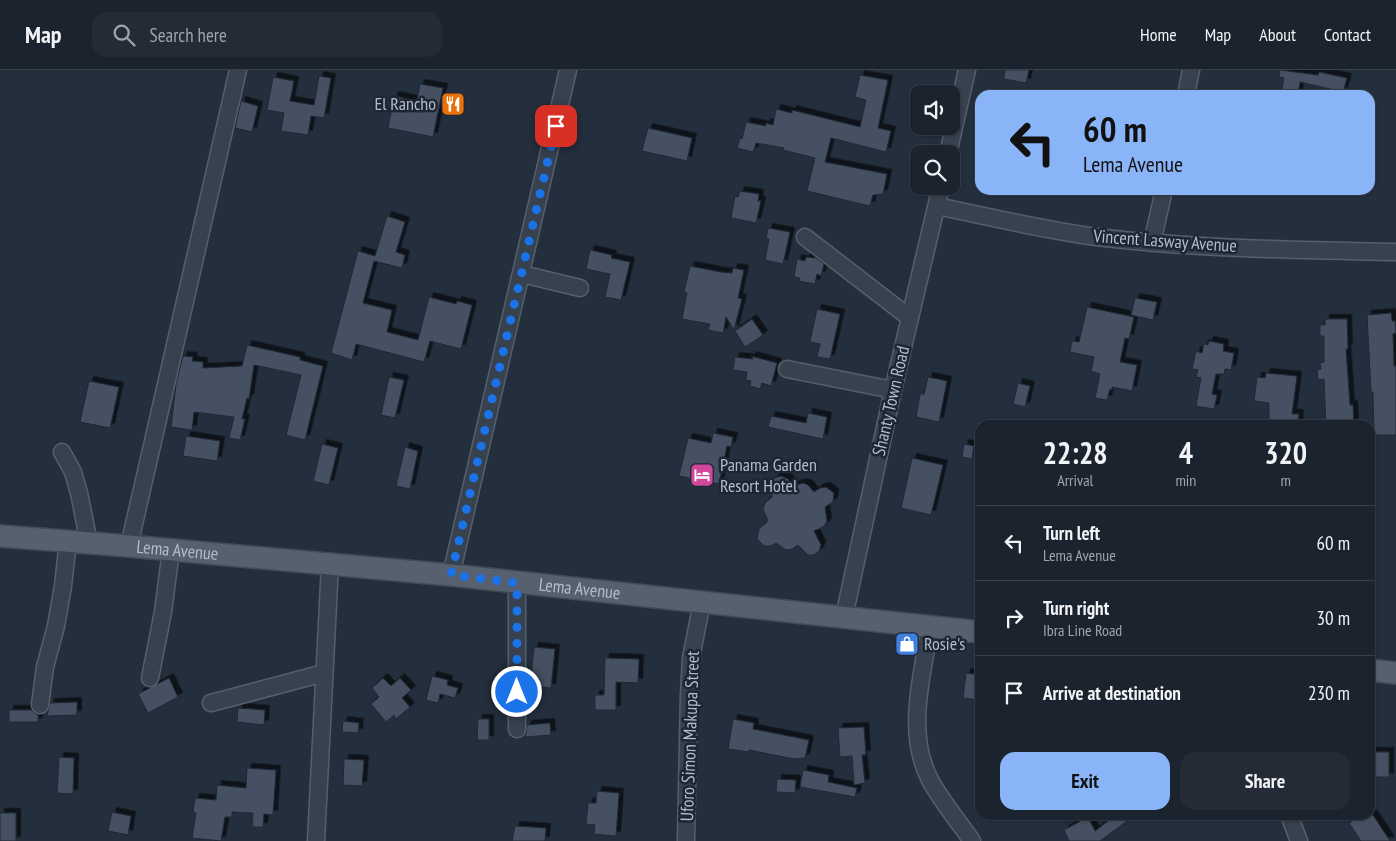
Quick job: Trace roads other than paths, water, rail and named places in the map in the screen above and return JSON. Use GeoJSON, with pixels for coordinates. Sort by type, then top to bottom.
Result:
{"type":"FeatureCollection","features":[{"type":"Feature","properties":{"kind":"main road","name":"Lema Avenue"},"geometry":{"type":"LineString","coordinates":[[0,536],[451,575],[975,632]]}},
{"type":"Feature","properties":{"kind":"main road"},"geometry":{"type":"LineString","coordinates":[[1375,671],[1396,673]]}},
{"type":"Feature","properties":{"kind":"street"},"geometry":{"type":"LineString","coordinates":[[129,546],[238,70]]}},
{"type":"Feature","properties":{"kind":"street"},"geometry":{"type":"LineString","coordinates":[[451,575],[568,70]]}},
{"type":"Feature","properties":{"kind":"street"},"geometry":{"type":"LineString","coordinates":[[950,145],[966,70]]}},
{"type":"Feature","properties":{"kind":"street"},"geometry":{"type":"LineString","coordinates":[[1187,90],[1191,70]]}},
{"type":"Feature","properties":{"kind":"street","name":"Shanty Town Road"},"geometry":{"type":"LineString","coordinates":[[844,617],[892,390],[940,195]]}},
{"type":"Feature","properties":{"kind":"street"},"geometry":{"type":"LineString","coordinates":[[1152,243],[1163,195]]}},
{"type":"Feature","properties":{"kind":"street","name":"Vincent Lasway Avenue"},"geometry":{"type":"LineString","coordinates":[[937,206],[1043,228],[1097,237],[1152,243],[1326,251],[1396,252]]}},
{"type":"Feature","properties":{"kind":"street"},"geometry":{"type":"LineString","coordinates":[[805,238],[910,318]]}},
{"type":"Feature","properties":{"kind":"street"},"geometry":{"type":"LineString","coordinates":[[522,274],[580,288]]}},
{"type":"Feature","properties":{"kind":"street"},"geometry":{"type":"LineString","coordinates":[[786,369],[892,390]]}},
{"type":"Feature","properties":{"kind":"street"},"geometry":{"type":"LineString","coordinates":[[62,452],[73,472],[89,543]]}},
{"type":"Feature","properties":{"kind":"street"},"geometry":{"type":"LineString","coordinates":[[40,705],[45,667],[56,626],[63,586],[68,541]]}},
{"type":"Feature","properties":{"kind":"street"},"geometry":{"type":"LineString","coordinates":[[150,678],[163,612],[171,550]]}},
{"type":"Feature","properties":{"kind":"street"},"geometry":{"type":"LineString","coordinates":[[316,841],[330,564]]}},
{"type":"Feature","properties":{"kind":"street"},"geometry":{"type":"LineString","coordinates":[[517,583],[517,729]]}},
{"type":"Feature","properties":{"kind":"street","name":"Uforo Simon Makupa Street"},"geometry":{"type":"LineString","coordinates":[[686,841],[691,658],[702,602]]}},
{"type":"Feature","properties":{"kind":"street"},"geometry":{"type":"LineString","coordinates":[[930,627],[918,701],[916,725],[919,744],[930,778],[972,841]]}},
{"type":"Feature","properties":{"kind":"street"},"geometry":{"type":"LineString","coordinates":[[211,703],[324,673]]}},
{"type":"Feature","properties":{"kind":"street"},"geometry":{"type":"LineString","coordinates":[[1291,820],[1299,841]]}},
{"type":"Feature","properties":{"kind":"place","name":"El Rancho"},"geometry":{"type":"Point","coordinates":[453,104]}},
{"type":"Feature","properties":{"kind":"place","name":"Panama Garden Resort Hotel"},"geometry":{"type":"Point","coordinates":[702,475]}},
{"type":"Feature","properties":{"kind":"place","name":"Rosie's"},"geometry":{"type":"Point","coordinates":[907,644]}}]}
